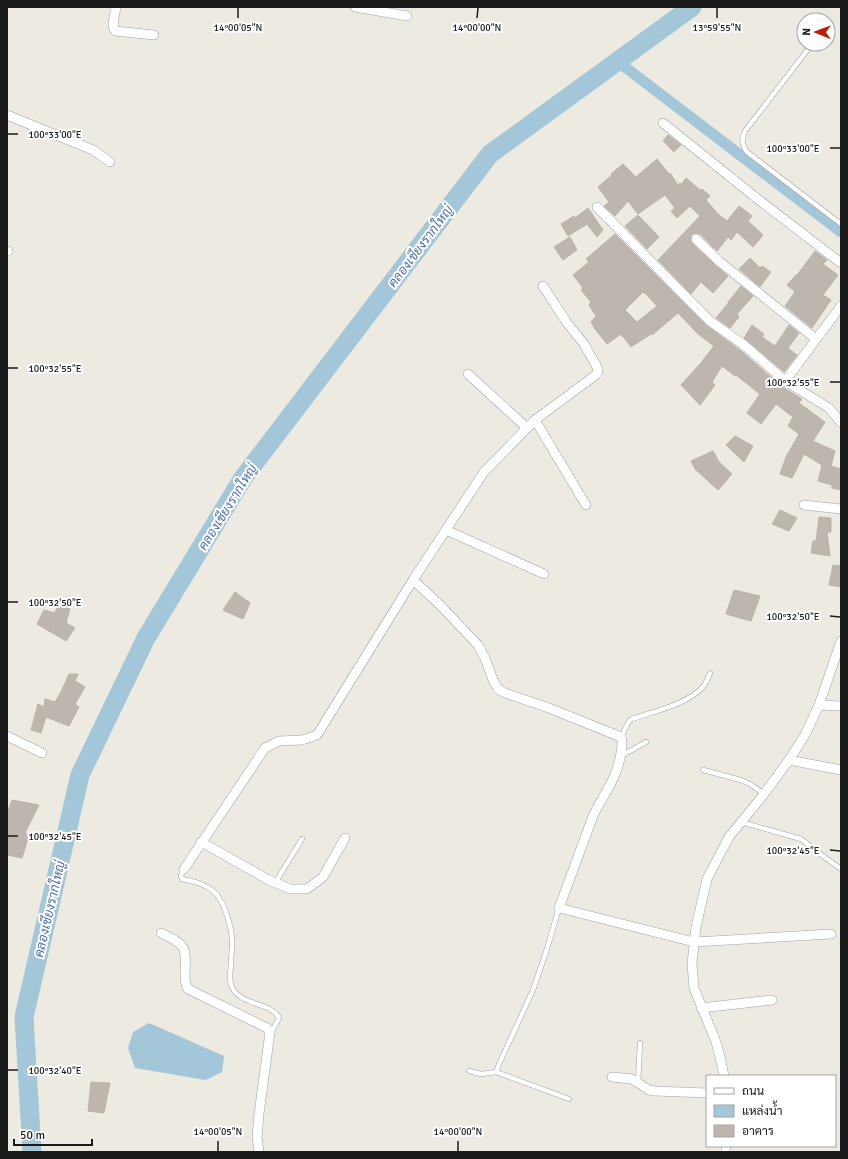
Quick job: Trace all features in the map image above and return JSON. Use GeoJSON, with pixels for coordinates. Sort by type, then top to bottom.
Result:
{"type":"FeatureCollection","features":[{"type":"Feature","properties":{"kind":"street"},"geometry":{"type":"LineString","coordinates":[[116,7],[113,26],[115,31],[154,35]]}},
{"type":"Feature","properties":{"kind":"street"},"geometry":{"type":"LineString","coordinates":[[354,7],[397,10],[407,16]]}},
{"type":"Feature","properties":{"kind":"street"},"geometry":{"type":"LineString","coordinates":[[7,115],[93,150],[110,162]]}},
{"type":"Feature","properties":{"kind":"street"},"geometry":{"type":"LineString","coordinates":[[663,123],[841,263]]}},
{"type":"Feature","properties":{"kind":"street"},"geometry":{"type":"LineString","coordinates":[[597,207],[710,321],[744,345],[785,381],[829,408],[841,423]]}},
{"type":"Feature","properties":{"kind":"street"},"geometry":{"type":"LineString","coordinates":[[696,239],[720,262],[816,339]]}},
{"type":"Feature","properties":{"kind":"street"},"geometry":{"type":"LineString","coordinates":[[184,870],[265,748],[279,741],[302,740],[317,735],[413,580],[484,472],[535,420],[596,374],[598,370],[584,344],[567,323],[543,286]]}},
{"type":"Feature","properties":{"kind":"street"},"geometry":{"type":"LineString","coordinates":[[785,381],[841,306]]}},
{"type":"Feature","properties":{"kind":"street"},"geometry":{"type":"LineString","coordinates":[[468,374],[527,428]]}},
{"type":"Feature","properties":{"kind":"street"},"geometry":{"type":"LineString","coordinates":[[535,420],[586,505]]}},
{"type":"Feature","properties":{"kind":"street"},"geometry":{"type":"LineString","coordinates":[[804,505],[841,509]]}},
{"type":"Feature","properties":{"kind":"street"},"geometry":{"type":"LineString","coordinates":[[446,530],[544,574]]}},
{"type":"Feature","properties":{"kind":"street"},"geometry":{"type":"LineString","coordinates":[[413,580],[440,604],[478,645],[498,689],[621,737],[623,742],[619,766],[615,777],[594,816],[559,908],[694,942],[831,934]]}},
{"type":"Feature","properties":{"kind":"street"},"geometry":{"type":"LineString","coordinates":[[724,1075],[716,1042],[694,988],[692,964],[694,942],[707,879],[729,837],[790,760],[805,735],[819,705],[840,644]]}},
{"type":"Feature","properties":{"kind":"street"},"geometry":{"type":"LineString","coordinates":[[819,705],[841,706]]}},
{"type":"Feature","properties":{"kind":"street"},"geometry":{"type":"LineString","coordinates":[[7,736],[42,753]]}},
{"type":"Feature","properties":{"kind":"street"},"geometry":{"type":"LineString","coordinates":[[790,760],[841,770]]}},
{"type":"Feature","properties":{"kind":"street"},"geometry":{"type":"LineString","coordinates":[[202,842],[275,883],[290,889],[307,889],[323,877],[345,838]]}},
{"type":"Feature","properties":{"kind":"street"},"geometry":{"type":"LineString","coordinates":[[161,933],[182,946],[185,956],[185,980],[188,989],[268,1028],[270,1032],[259,1114],[257,1137],[259,1152]]}},
{"type":"Feature","properties":{"kind":"street"},"geometry":{"type":"LineString","coordinates":[[701,1008],[772,1000]]}},
{"type":"Feature","properties":{"kind":"street"},"geometry":{"type":"LineString","coordinates":[[612,1077],[632,1080],[650,1090],[665,1092],[706,1093]]}},
{"type":"Feature","properties":{"kind":"lane"},"geometry":{"type":"LineString","coordinates":[[806,52],[745,132],[742,139],[742,145],[747,152],[841,224]]}},
{"type":"Feature","properties":{"kind":"lane"},"geometry":{"type":"LineString","coordinates":[[621,737],[632,719],[686,700],[702,688],[710,673]]}},
{"type":"Feature","properties":{"kind":"lane"},"geometry":{"type":"LineString","coordinates":[[621,756],[646,742]]}},
{"type":"Feature","properties":{"kind":"lane"},"geometry":{"type":"LineString","coordinates":[[703,770],[741,780],[750,784],[764,794]]}},
{"type":"Feature","properties":{"kind":"lane"},"geometry":{"type":"LineString","coordinates":[[741,822],[800,839],[841,869]]}},
{"type":"Feature","properties":{"kind":"lane"},"geometry":{"type":"LineString","coordinates":[[275,883],[302,839]]}},
{"type":"Feature","properties":{"kind":"lane"},"geometry":{"type":"LineString","coordinates":[[184,870],[181,875],[182,879],[206,886],[217,894],[223,905],[232,938],[230,980],[232,987],[238,996],[272,1010],[278,1015],[279,1018],[270,1036]]}},
{"type":"Feature","properties":{"kind":"lane"},"geometry":{"type":"LineString","coordinates":[[497,1071],[533,990],[559,908]]}},
{"type":"Feature","properties":{"kind":"lane"},"geometry":{"type":"LineString","coordinates":[[638,1083],[640,1043]]}},
{"type":"Feature","properties":{"kind":"lane"},"geometry":{"type":"LineString","coordinates":[[470,1071],[481,1074],[497,1071],[569,1099]]}},
{"type":"Feature","properties":{"kind":"water"},"geometry":{"type":"Polygon","coordinates":[[[149,1023],[224,1056],[222,1072],[206,1080],[135,1068],[128,1048],[133,1032],[149,1023]]]}},
{"type":"Feature","properties":{"kind":"building"},"geometry":{"type":"Polygon","coordinates":[[[668,135],[681,145],[674,152],[663,141],[668,135]]]}},
{"type":"Feature","properties":{"kind":"building"},"geometry":{"type":"Polygon","coordinates":[[[657,159],[669,174],[670,173],[678,185],[680,183],[681,185],[686,178],[710,196],[706,200],[718,214],[727,221],[739,206],[752,216],[748,221],[763,235],[753,247],[737,232],[731,240],[728,237],[717,251],[700,234],[695,233],[691,235],[690,240],[692,243],[728,276],[713,293],[701,282],[691,294],[658,260],[700,216],[690,206],[677,218],[671,211],[675,208],[665,195],[638,214],[628,201],[615,216],[604,206],[609,202],[598,187],[612,175],[611,174],[623,164],[636,177],[657,159]]]}},
{"type":"Feature","properties":{"kind":"building"},"geometry":{"type":"Polygon","coordinates":[[[588,208],[603,230],[597,237],[587,224],[568,236],[561,224],[574,216],[575,218],[588,208]]]}},
{"type":"Feature","properties":{"kind":"building"},"geometry":{"type":"Polygon","coordinates":[[[638,215],[659,237],[647,249],[625,226],[638,215]]]}},
{"type":"Feature","properties":{"kind":"building"},"geometry":{"type":"Polygon","coordinates":[[[615,234],[706,325],[740,350],[781,386],[802,399],[799,403],[825,422],[813,441],[835,451],[831,466],[841,469],[841,490],[832,488],[832,485],[818,481],[822,465],[804,454],[792,478],[780,474],[786,457],[799,434],[788,426],[793,417],[776,404],[761,424],[747,413],[760,394],[736,375],[735,376],[722,366],[712,382],[715,385],[700,405],[681,385],[714,346],[698,334],[678,313],[652,335],[651,334],[631,347],[621,334],[607,344],[591,322],[596,316],[589,305],[591,302],[581,290],[583,288],[573,275],[589,262],[586,259],[615,234]],[[643,292],[625,310],[637,322],[657,306],[643,292]]]}},
{"type":"Feature","properties":{"kind":"building"},"geometry":{"type":"Polygon","coordinates":[[[570,237],[577,250],[563,260],[554,247],[570,237]]]}},
{"type":"Feature","properties":{"kind":"building"},"geometry":{"type":"Polygon","coordinates":[[[815,251],[827,260],[823,264],[838,275],[823,295],[831,300],[812,328],[785,306],[795,292],[787,285],[797,275],[815,251]]]}},
{"type":"Feature","properties":{"kind":"building"},"geometry":{"type":"Polygon","coordinates":[[[750,258],[760,268],[762,266],[771,272],[760,287],[739,269],[750,258]]]}},
{"type":"Feature","properties":{"kind":"building"},"geometry":{"type":"Polygon","coordinates":[[[741,286],[753,296],[737,314],[739,317],[730,328],[716,318],[741,286]]]}},
{"type":"Feature","properties":{"kind":"building"},"geometry":{"type":"Polygon","coordinates":[[[752,325],[764,334],[762,337],[775,346],[789,325],[799,333],[788,348],[797,355],[784,372],[744,338],[752,325]]]}},
{"type":"Feature","properties":{"kind":"building"},"geometry":{"type":"Polygon","coordinates":[[[735,436],[753,446],[744,462],[726,445],[735,436]]]}},
{"type":"Feature","properties":{"kind":"building"},"geometry":{"type":"Polygon","coordinates":[[[713,451],[719,462],[732,474],[718,490],[695,469],[691,461],[713,451]]]}},
{"type":"Feature","properties":{"kind":"building"},"geometry":{"type":"Polygon","coordinates":[[[780,510],[797,518],[789,531],[772,524],[780,510]]]}},
{"type":"Feature","properties":{"kind":"building"},"geometry":{"type":"Polygon","coordinates":[[[819,517],[831,518],[831,532],[827,532],[830,556],[811,553],[813,541],[816,541],[819,517]]]}},
{"type":"Feature","properties":{"kind":"building"},"geometry":{"type":"Polygon","coordinates":[[[833,565],[841,566],[841,587],[829,585],[833,565]]]}},
{"type":"Feature","properties":{"kind":"building"},"geometry":{"type":"Polygon","coordinates":[[[734,590],[760,596],[751,621],[726,614],[734,590]]]}},
{"type":"Feature","properties":{"kind":"building"},"geometry":{"type":"Polygon","coordinates":[[[235,592],[250,603],[243,619],[223,610],[235,592]]]}},
{"type":"Feature","properties":{"kind":"building"},"geometry":{"type":"Polygon","coordinates":[[[58,604],[70,609],[66,623],[75,628],[66,641],[37,624],[44,610],[55,613],[58,604]]]}},
{"type":"Feature","properties":{"kind":"building"},"geometry":{"type":"Polygon","coordinates":[[[69,674],[78,674],[75,681],[85,687],[75,704],[79,707],[69,726],[46,717],[41,733],[31,730],[38,704],[44,707],[45,699],[55,702],[69,674]]]}},
{"type":"Feature","properties":{"kind":"building"},"geometry":{"type":"Polygon","coordinates":[[[12,800],[39,805],[25,833],[29,835],[22,858],[7,855],[7,813],[12,800]]]}},
{"type":"Feature","properties":{"kind":"building"},"geometry":{"type":"Polygon","coordinates":[[[91,1082],[110,1083],[104,1113],[88,1111],[91,1082]]]}},
{"type":"Feature","properties":{"kind":"waterway","name":"คลองเชียงรากใหญ่"},"geometry":{"type":"LineString","coordinates":[[32,1152],[24,1017],[80,775],[146,638],[243,478],[490,154],[692,7]]}},
{"type":"Feature","properties":{"kind":"waterway"},"geometry":{"type":"LineString","coordinates":[[617,61],[841,232]]}}]}
